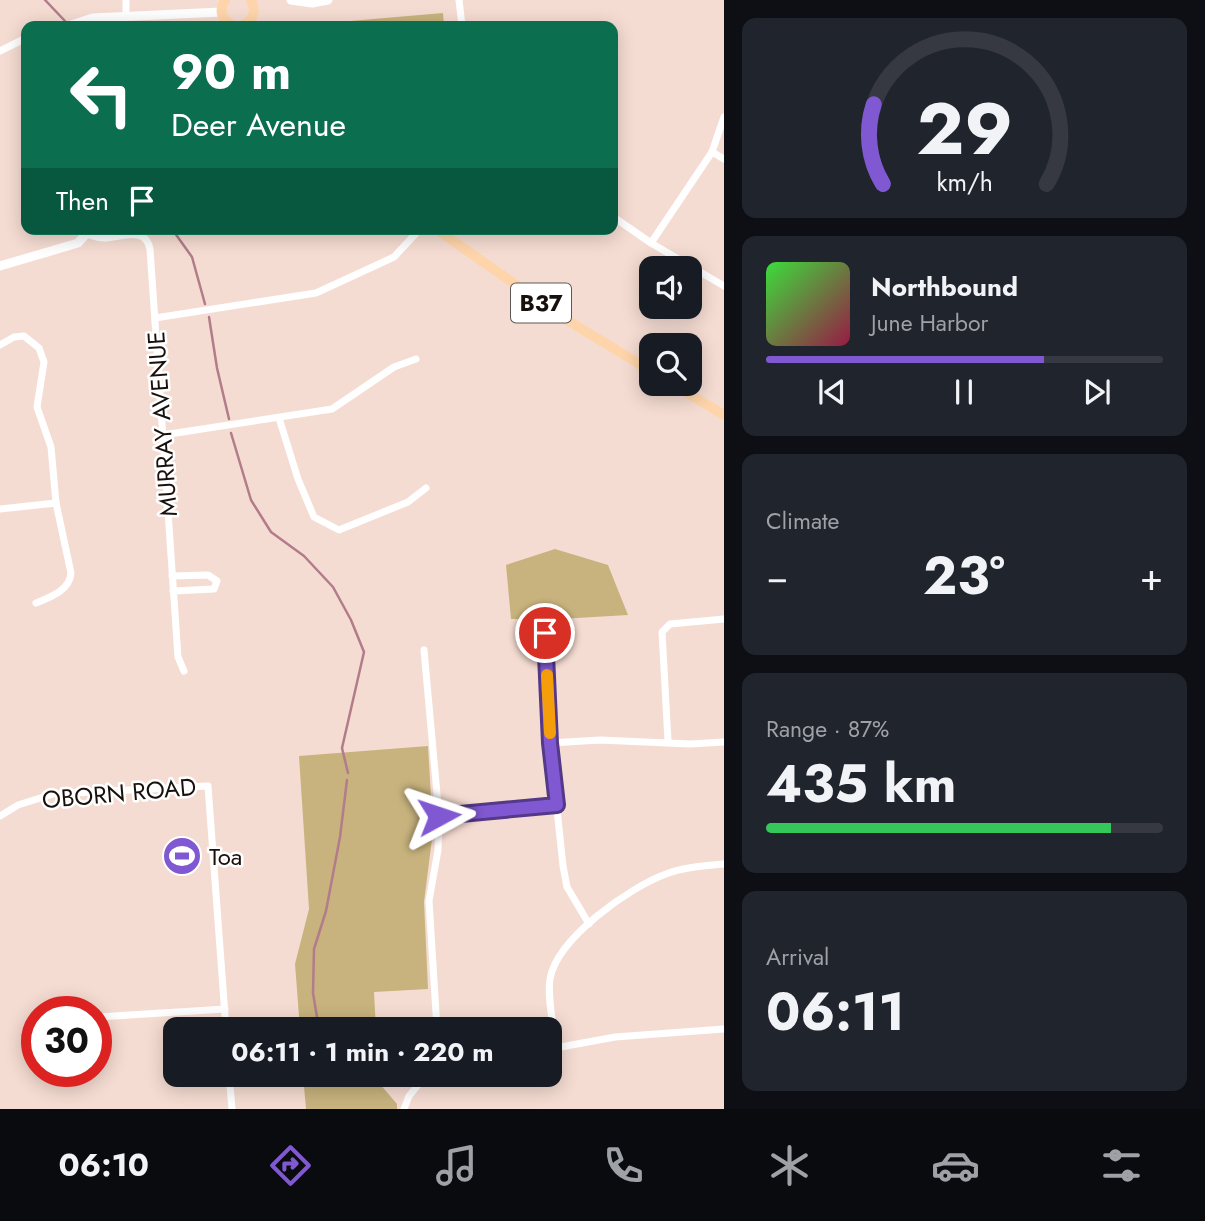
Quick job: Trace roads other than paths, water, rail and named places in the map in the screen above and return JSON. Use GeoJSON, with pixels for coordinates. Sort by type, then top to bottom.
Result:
{"type":"FeatureCollection","features":[{"type":"Feature","properties":{"kind":"main road"},"geometry":{"type":"LineString","coordinates":[[225,0],[221,12],[225,21]]}},
{"type":"Feature","properties":{"kind":"main road"},"geometry":{"type":"LineString","coordinates":[[248,21],[255,10],[255,0]]}},
{"type":"Feature","properties":{"kind":"main road","name":"B37"},"geometry":{"type":"LineString","coordinates":[[445,235],[562,317],[639,364]]}},
{"type":"Feature","properties":{"kind":"main road"},"geometry":{"type":"LineString","coordinates":[[693,396],[724,415]]}},
{"type":"Feature","properties":{"kind":"street"},"geometry":{"type":"LineString","coordinates":[[126,0],[126,17]]}},
{"type":"Feature","properties":{"kind":"street"},"geometry":{"type":"LineString","coordinates":[[291,0],[312,3],[328,0]]}},
{"type":"Feature","properties":{"kind":"street"},"geometry":{"type":"LineString","coordinates":[[459,0],[461,21]]}},
{"type":"Feature","properties":{"kind":"street"},"geometry":{"type":"LineString","coordinates":[[83,21],[93,18],[221,12]]}},
{"type":"Feature","properties":{"kind":"street"},"geometry":{"type":"LineString","coordinates":[[0,51],[21,40]]}},
{"type":"Feature","properties":{"kind":"street"},"geometry":{"type":"LineString","coordinates":[[651,243],[712,152],[724,117]]}},
{"type":"Feature","properties":{"kind":"street"},"geometry":{"type":"LineString","coordinates":[[712,152],[724,159]]}},
{"type":"Feature","properties":{"kind":"street"},"geometry":{"type":"LineString","coordinates":[[618,220],[724,286]]}},
{"type":"Feature","properties":{"kind":"street"},"geometry":{"type":"LineString","coordinates":[[0,266],[78,243],[84,235]]}},
{"type":"Feature","properties":{"kind":"street","name":"MURRAY AVENUE"},"geometry":{"type":"LineString","coordinates":[[94,235],[102,238],[122,235]]}},
{"type":"Feature","properties":{"kind":"street","name":"MURRAY AVENUE"},"geometry":{"type":"LineString","coordinates":[[140,235],[149,241],[178,657],[184,671]]}},
{"type":"Feature","properties":{"kind":"street"},"geometry":{"type":"LineString","coordinates":[[155,318],[316,293],[394,257],[414,235]]}},
{"type":"Feature","properties":{"kind":"street"},"geometry":{"type":"LineString","coordinates":[[0,345],[14,337],[24,336],[34,343],[43,356],[44,369],[37,407],[51,447],[56,502],[71,580],[55,594],[36,603]]}},
{"type":"Feature","properties":{"kind":"street"},"geometry":{"type":"LineString","coordinates":[[163,435],[332,409],[394,367],[416,359]]}},
{"type":"Feature","properties":{"kind":"street"},"geometry":{"type":"LineString","coordinates":[[279,418],[298,479],[314,517],[340,530],[408,502],[426,488]]}},
{"type":"Feature","properties":{"kind":"street"},"geometry":{"type":"LineString","coordinates":[[0,509],[56,502]]}},
{"type":"Feature","properties":{"kind":"street"},"geometry":{"type":"LineString","coordinates":[[172,576],[208,575],[217,581],[215,589],[173,591]]}},
{"type":"Feature","properties":{"kind":"street"},"geometry":{"type":"LineString","coordinates":[[668,741],[662,639],[664,627],[679,622],[724,619]]}},
{"type":"Feature","properties":{"kind":"street"},"geometry":{"type":"LineString","coordinates":[[545,633],[550,743],[566,887],[589,923]]}},
{"type":"Feature","properties":{"kind":"street"},"geometry":{"type":"LineString","coordinates":[[425,650],[439,816],[438,849],[429,901],[436,1017]]}},
{"type":"Feature","properties":{"kind":"street"},"geometry":{"type":"LineString","coordinates":[[550,743],[600,740],[690,744],[724,742]]}},
{"type":"Feature","properties":{"kind":"street","name":"OBORN ROAD"},"geometry":{"type":"LineString","coordinates":[[0,816],[18,805],[52,794],[208,786],[225,1017]]}},
{"type":"Feature","properties":{"kind":"street"},"geometry":{"type":"LineString","coordinates":[[439,816],[557,805]]}},
{"type":"Feature","properties":{"kind":"street"},"geometry":{"type":"LineString","coordinates":[[552,1017],[550,979],[561,954],[589,923],[654,878],[684,868],[724,864]]}},
{"type":"Feature","properties":{"kind":"street"},"geometry":{"type":"LineString","coordinates":[[112,1016],[225,1009]]}},
{"type":"Feature","properties":{"kind":"street"},"geometry":{"type":"LineString","coordinates":[[562,1047],[615,1037],[724,1029]]}},
{"type":"Feature","properties":{"kind":"street"},"geometry":{"type":"LineString","coordinates":[[230,1087],[232,1109]]}},
{"type":"Feature","properties":{"kind":"street"},"geometry":{"type":"LineString","coordinates":[[404,1109],[416,1087]]}},
{"type":"Feature","properties":{"kind":"waterway"},"geometry":{"type":"LineString","coordinates":[[45,0],[65,21]]}},
{"type":"Feature","properties":{"kind":"waterway"},"geometry":{"type":"LineString","coordinates":[[176,235],[192,257],[205,304]]}},
{"type":"Feature","properties":{"kind":"waterway"},"geometry":{"type":"LineString","coordinates":[[209,317],[229,419]]}},
{"type":"Feature","properties":{"kind":"waterway"},"geometry":{"type":"LineString","coordinates":[[231,433],[251,500],[271,532],[304,556],[333,587],[364,652],[342,748],[348,773]]}},
{"type":"Feature","properties":{"kind":"waterway"},"geometry":{"type":"LineString","coordinates":[[317,1017],[313,993],[314,949],[326,911],[340,837],[347,780]]}},
{"type":"Feature","properties":{"kind":"place","name":"Toa"},"geometry":{"type":"Point","coordinates":[182,856]}}]}
